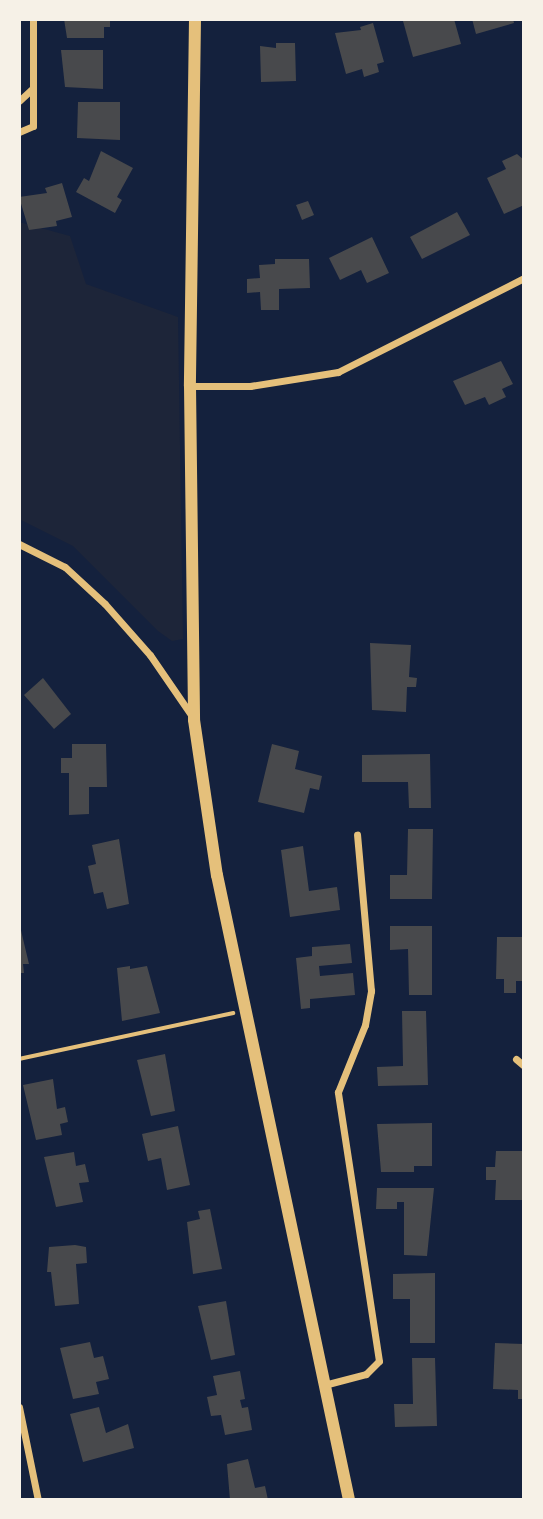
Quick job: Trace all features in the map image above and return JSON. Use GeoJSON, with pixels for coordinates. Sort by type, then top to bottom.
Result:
{"type":"FeatureCollection","features":[{"type":"Feature","properties":{"kind":"street"},"geometry":{"type":"LineString","coordinates":[[19,132],[33,126],[33,19]]}},
{"type":"Feature","properties":{"kind":"street"},"geometry":{"type":"LineString","coordinates":[[204,19],[195,20],[190,386],[194,720],[217,875],[349,1500]]}},
{"type":"Feature","properties":{"kind":"street"},"geometry":{"type":"LineString","coordinates":[[19,100],[32,89]]}},
{"type":"Feature","properties":{"kind":"street"},"geometry":{"type":"LineString","coordinates":[[190,386],[250,386],[338,372],[524,278]]}},
{"type":"Feature","properties":{"kind":"street"},"geometry":{"type":"LineString","coordinates":[[19,544],[65,567],[105,604],[150,655],[194,720]]}},
{"type":"Feature","properties":{"kind":"street"},"geometry":{"type":"LineString","coordinates":[[323,1385],[366,1374],[379,1361],[338,1092],[365,1025],[371,991],[357,835]]}},
{"type":"Feature","properties":{"kind":"street"},"geometry":{"type":"LineString","coordinates":[[516,1059],[524,1066]]}},
{"type":"Feature","properties":{"kind":"street"},"geometry":{"type":"LineString","coordinates":[[19,1408],[38,1500]]}},
{"type":"Feature","properties":{"kind":"path"},"geometry":{"type":"LineString","coordinates":[[19,1059],[245,1011]]}},
{"type":"Feature","properties":{"kind":"shaded area"},"geometry":{"type":"Polygon","coordinates":[[[19,222],[70,236],[86,284],[178,317],[183,639],[172,641],[158,631],[73,546],[19,519],[19,222]]]}},
{"type":"Feature","properties":{"kind":"building"},"geometry":{"type":"Polygon","coordinates":[[[64,19],[110,19],[110,27],[104,27],[104,38],[67,38],[64,19]]]}},
{"type":"Feature","properties":{"kind":"building"},"geometry":{"type":"Polygon","coordinates":[[[454,19],[461,44],[413,57],[403,21],[454,19]]]}},
{"type":"Feature","properties":{"kind":"building"},"geometry":{"type":"Polygon","coordinates":[[[472,19],[513,19],[514,23],[476,34],[472,19]]]}},
{"type":"Feature","properties":{"kind":"building"},"geometry":{"type":"Polygon","coordinates":[[[373,23],[384,62],[377,64],[379,72],[364,77],[362,69],[346,74],[335,33],[361,30],[360,27],[373,23]]]}},
{"type":"Feature","properties":{"kind":"building"},"geometry":{"type":"Polygon","coordinates":[[[276,43],[295,43],[296,81],[261,82],[260,46],[276,48],[276,43]]]}},
{"type":"Feature","properties":{"kind":"building"},"geometry":{"type":"Polygon","coordinates":[[[61,50],[103,50],[103,89],[65,87],[61,50]]]}},
{"type":"Feature","properties":{"kind":"building"},"geometry":{"type":"Polygon","coordinates":[[[78,102],[120,102],[120,140],[77,138],[78,102]]]}},
{"type":"Feature","properties":{"kind":"building"},"geometry":{"type":"Polygon","coordinates":[[[101,151],[133,168],[117,197],[122,200],[115,213],[76,192],[84,178],[89,181],[101,151]]]}},
{"type":"Feature","properties":{"kind":"building"},"geometry":{"type":"Polygon","coordinates":[[[517,154],[524,160],[524,205],[504,214],[487,178],[506,169],[502,161],[517,154]]]}},
{"type":"Feature","properties":{"kind":"building"},"geometry":{"type":"Polygon","coordinates":[[[62,183],[72,217],[56,221],[57,226],[29,230],[19,197],[47,193],[45,188],[62,183]]]}},
{"type":"Feature","properties":{"kind":"building"},"geometry":{"type":"Polygon","coordinates":[[[308,201],[314,215],[302,220],[296,205],[308,201]]]}},
{"type":"Feature","properties":{"kind":"building"},"geometry":{"type":"Polygon","coordinates":[[[457,212],[470,235],[422,259],[410,237],[457,212]]]}},
{"type":"Feature","properties":{"kind":"building"},"geometry":{"type":"Polygon","coordinates":[[[372,237],[389,273],[367,283],[361,270],[340,280],[329,258],[372,237]]]}},
{"type":"Feature","properties":{"kind":"building"},"geometry":{"type":"Polygon","coordinates":[[[275,259],[309,259],[310,288],[279,289],[279,310],[261,310],[260,292],[247,293],[247,279],[260,278],[259,265],[275,264],[275,259]]]}},
{"type":"Feature","properties":{"kind":"building"},"geometry":{"type":"Polygon","coordinates":[[[501,361],[513,384],[502,389],[506,397],[489,405],[485,397],[465,405],[453,381],[501,361]]]}},
{"type":"Feature","properties":{"kind":"building"},"geometry":{"type":"Polygon","coordinates":[[[370,643],[411,645],[409,677],[417,678],[416,687],[407,687],[406,712],[372,710],[370,643]]]}},
{"type":"Feature","properties":{"kind":"building"},"geometry":{"type":"Polygon","coordinates":[[[43,678],[71,714],[54,729],[24,695],[43,678]]]}},
{"type":"Feature","properties":{"kind":"building"},"geometry":{"type":"Polygon","coordinates":[[[72,744],[106,744],[107,787],[89,787],[89,814],[69,815],[69,773],[61,773],[61,758],[72,758],[72,744]]]}},
{"type":"Feature","properties":{"kind":"building"},"geometry":{"type":"Polygon","coordinates":[[[272,744],[299,751],[295,769],[322,776],[319,790],[310,788],[304,813],[258,802],[272,744]]]}},
{"type":"Feature","properties":{"kind":"building"},"geometry":{"type":"Polygon","coordinates":[[[430,754],[431,808],[409,808],[408,782],[362,782],[362,755],[430,754]]]}},
{"type":"Feature","properties":{"kind":"building"},"geometry":{"type":"Polygon","coordinates":[[[408,829],[433,829],[432,899],[390,899],[390,875],[407,875],[408,829]]]}},
{"type":"Feature","properties":{"kind":"building"},"geometry":{"type":"Polygon","coordinates":[[[119,839],[129,904],[107,909],[103,892],[94,894],[88,866],[96,864],[92,845],[119,839]]]}},
{"type":"Feature","properties":{"kind":"building"},"geometry":{"type":"Polygon","coordinates":[[[303,846],[309,891],[337,887],[340,910],[290,917],[281,850],[303,846]]]}},
{"type":"Feature","properties":{"kind":"building"},"geometry":{"type":"Polygon","coordinates":[[[19,922],[29,964],[23,964],[24,973],[19,973],[19,922]]]}},
{"type":"Feature","properties":{"kind":"building"},"geometry":{"type":"Polygon","coordinates":[[[390,926],[432,926],[432,995],[409,995],[408,949],[390,950],[390,926]]]}},
{"type":"Feature","properties":{"kind":"building"},"geometry":{"type":"Polygon","coordinates":[[[497,937],[524,937],[524,981],[516,981],[516,993],[504,993],[504,979],[496,979],[497,937]]]}},
{"type":"Feature","properties":{"kind":"building"},"geometry":{"type":"Polygon","coordinates":[[[350,944],[352,963],[319,966],[320,976],[353,973],[355,995],[310,999],[310,1008],[301,1009],[296,958],[312,956],[312,947],[350,944]]]}},
{"type":"Feature","properties":{"kind":"building"},"geometry":{"type":"Polygon","coordinates":[[[130,966],[130,969],[147,966],[160,1013],[122,1021],[117,968],[130,966]]]}},
{"type":"Feature","properties":{"kind":"building"},"geometry":{"type":"Polygon","coordinates":[[[402,1011],[426,1011],[428,1085],[378,1086],[377,1067],[403,1066],[402,1011]]]}},
{"type":"Feature","properties":{"kind":"building"},"geometry":{"type":"Polygon","coordinates":[[[165,1054],[175,1111],[151,1116],[137,1060],[165,1054]]]}},
{"type":"Feature","properties":{"kind":"building"},"geometry":{"type":"Polygon","coordinates":[[[53,1079],[57,1109],[65,1107],[68,1122],[60,1124],[62,1135],[36,1140],[23,1085],[53,1079]]]}},
{"type":"Feature","properties":{"kind":"building"},"geometry":{"type":"Polygon","coordinates":[[[432,1123],[432,1166],[414,1166],[414,1172],[381,1172],[377,1124],[432,1123]]]}},
{"type":"Feature","properties":{"kind":"building"},"geometry":{"type":"Polygon","coordinates":[[[178,1126],[190,1185],[167,1190],[161,1158],[148,1161],[142,1134],[178,1126]]]}},
{"type":"Feature","properties":{"kind":"building"},"geometry":{"type":"Polygon","coordinates":[[[496,1151],[524,1151],[524,1200],[495,1200],[496,1180],[486,1180],[486,1167],[495,1167],[496,1151]]]}},
{"type":"Feature","properties":{"kind":"building"},"geometry":{"type":"Polygon","coordinates":[[[74,1152],[76,1166],[85,1164],[89,1182],[79,1183],[83,1202],[56,1207],[44,1157],[74,1152]]]}},
{"type":"Feature","properties":{"kind":"building"},"geometry":{"type":"Polygon","coordinates":[[[377,1188],[434,1188],[427,1256],[404,1255],[404,1202],[397,1202],[397,1209],[376,1209],[377,1188]]]}},
{"type":"Feature","properties":{"kind":"building"},"geometry":{"type":"Polygon","coordinates":[[[210,1209],[222,1269],[193,1274],[187,1222],[200,1219],[198,1211],[210,1209]]]}},
{"type":"Feature","properties":{"kind":"building"},"geometry":{"type":"Polygon","coordinates":[[[49,1247],[86,1247],[87,1263],[76,1264],[79,1304],[55,1306],[51,1272],[47,1272],[49,1247]]]}},
{"type":"Feature","properties":{"kind":"building"},"geometry":{"type":"Polygon","coordinates":[[[435,1273],[435,1343],[410,1343],[410,1299],[393,1299],[393,1274],[435,1273]]]}},
{"type":"Feature","properties":{"kind":"building"},"geometry":{"type":"Polygon","coordinates":[[[226,1301],[235,1355],[211,1360],[198,1306],[226,1301]]]}},
{"type":"Feature","properties":{"kind":"building"},"geometry":{"type":"Polygon","coordinates":[[[90,1342],[94,1358],[103,1356],[109,1379],[96,1382],[99,1394],[73,1399],[60,1348],[90,1342]]]}},
{"type":"Feature","properties":{"kind":"building"},"geometry":{"type":"Polygon","coordinates":[[[495,1343],[524,1344],[524,1399],[518,1399],[518,1390],[493,1389],[495,1343]]]}},
{"type":"Feature","properties":{"kind":"building"},"geometry":{"type":"Polygon","coordinates":[[[412,1358],[435,1358],[437,1426],[395,1427],[394,1404],[413,1404],[412,1358]]]}},
{"type":"Feature","properties":{"kind":"building"},"geometry":{"type":"Polygon","coordinates":[[[240,1371],[245,1399],[240,1400],[242,1408],[248,1407],[252,1430],[225,1435],[221,1415],[211,1416],[207,1397],[217,1395],[213,1376],[240,1371]]]}},
{"type":"Feature","properties":{"kind":"building"},"geometry":{"type":"Polygon","coordinates":[[[99,1407],[106,1433],[128,1424],[134,1448],[83,1462],[70,1414],[99,1407]]]}},
{"type":"Feature","properties":{"kind":"building"},"geometry":{"type":"Polygon","coordinates":[[[248,1459],[255,1488],[265,1486],[268,1500],[230,1500],[227,1464],[248,1459]]]}}]}
